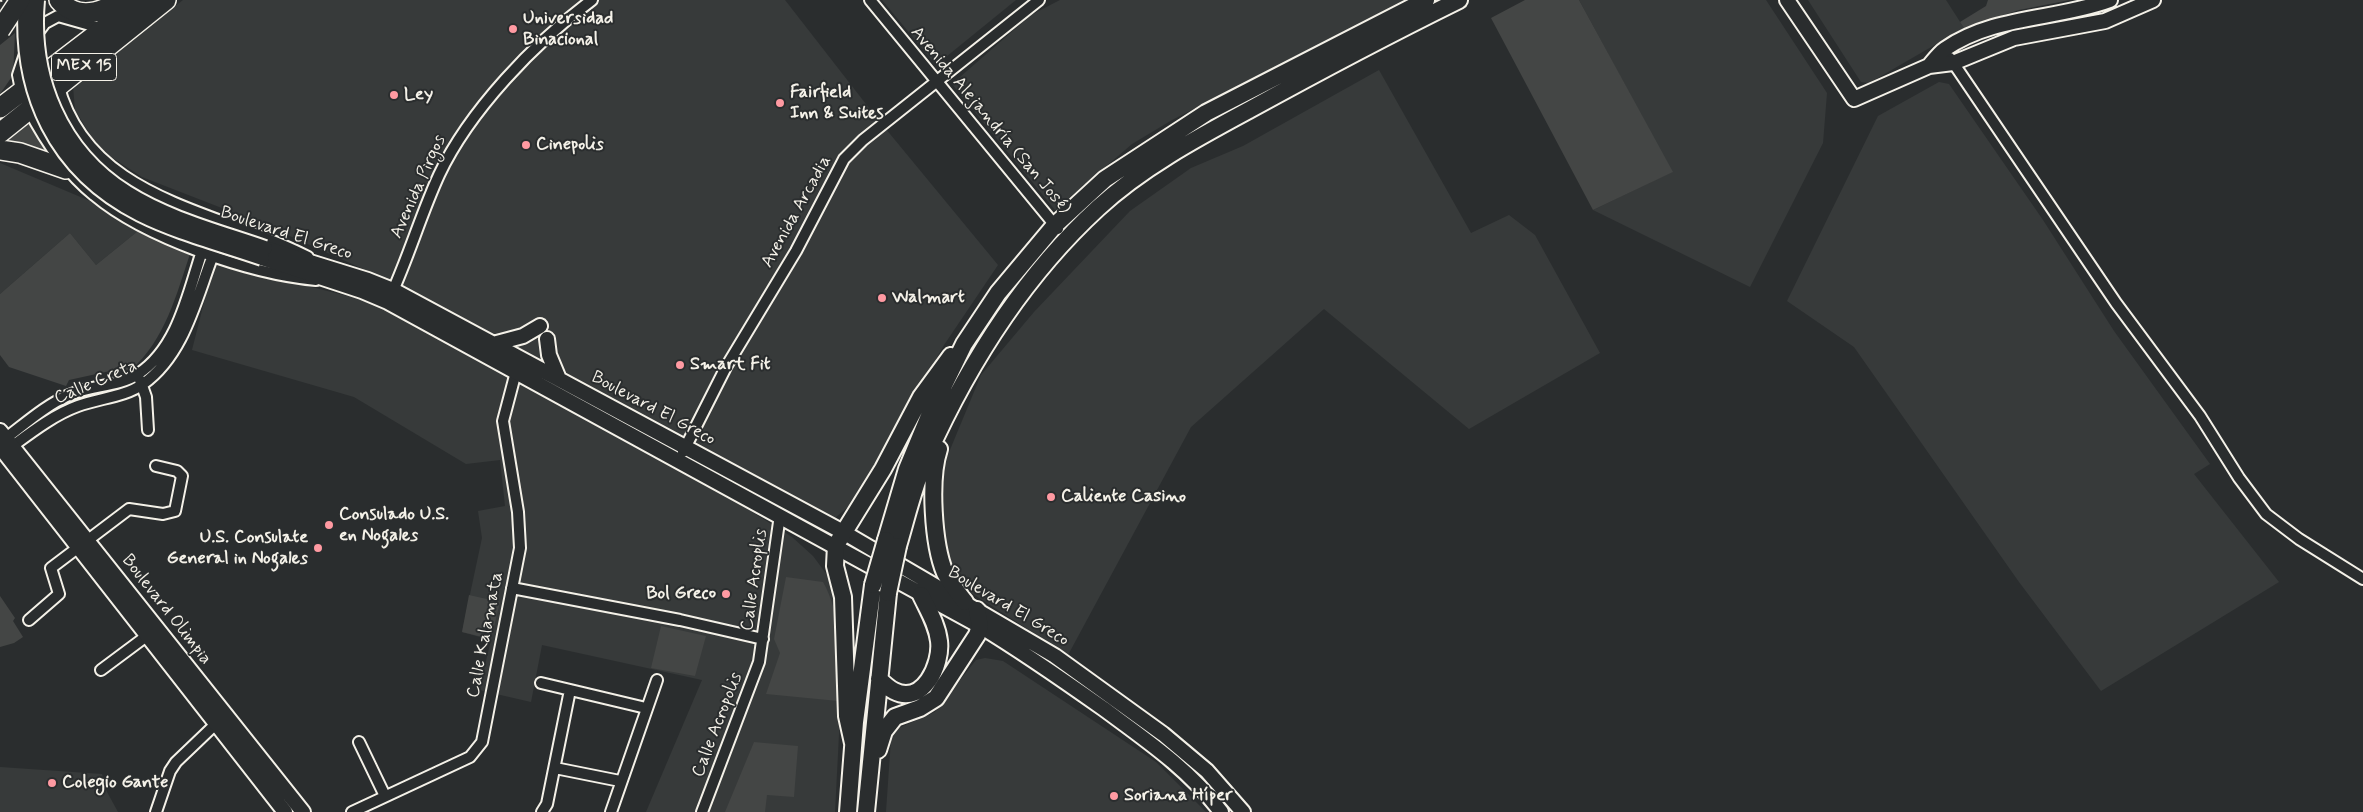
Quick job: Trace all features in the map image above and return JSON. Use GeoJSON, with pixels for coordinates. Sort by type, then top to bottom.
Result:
{"type":"FeatureCollection","features":[{"type":"Feature","properties":{"kind":"highway"},"geometry":{"type":"LineString","coordinates":[[0,30],[20,0]]}},
{"type":"Feature","properties":{"kind":"highway"},"geometry":{"type":"LineString","coordinates":[[59,0],[71,10],[90,14],[108,8],[121,0]]}},
{"type":"Feature","properties":{"kind":"highway","name":"MEX 15"},"geometry":{"type":"LineString","coordinates":[[0,108],[141,0]]}},
{"type":"Feature","properties":{"kind":"highway","name":"MEX 15"},"geometry":{"type":"LineString","coordinates":[[0,133],[166,0]]}},
{"type":"Feature","properties":{"kind":"highway"},"geometry":{"type":"LineString","coordinates":[[0,150],[20,153],[66,168]]}},
{"type":"Feature","properties":{"kind":"main road"},"geometry":{"type":"LineString","coordinates":[[26,0],[25,50],[37,81]]}},
{"type":"Feature","properties":{"kind":"main road"},"geometry":{"type":"LineString","coordinates":[[37,0],[35,22],[37,81]]}},
{"type":"Feature","properties":{"kind":"main road"},"geometry":{"type":"LineString","coordinates":[[848,812],[853,743],[880,589],[911,460],[929,416],[964,344],[998,293],[1054,224],[1105,179],[1206,112],[1426,0]]}},
{"type":"Feature","properties":{"kind":"main road"},"geometry":{"type":"LineString","coordinates":[[892,543],[926,458],[973,364],[1030,284],[1067,239],[1099,206],[1145,172],[1217,128],[1350,54],[1460,0]]}},
{"type":"Feature","properties":{"kind":"main road"},"geometry":{"type":"LineString","coordinates":[[1787,0],[1854,99],[1929,66],[1953,63],[2014,38],[2105,22],[2153,0]]}},
{"type":"Feature","properties":{"kind":"main road"},"geometry":{"type":"LineString","coordinates":[[1929,66],[1944,49],[1986,28],[2031,17],[2060,14],[2110,0]]}},
{"type":"Feature","properties":{"kind":"main road","name":"Boulevard El Greco"},"geometry":{"type":"LineString","coordinates":[[37,81],[66,134],[103,176],[127,193],[149,205],[263,253],[330,274],[390,296],[528,361],[686,448],[840,539],[1054,656],[1127,706],[1207,771],[1243,812]]}},
{"type":"Feature","properties":{"kind":"main road","name":"Boulevard El Greco"},"geometry":{"type":"LineString","coordinates":[[390,296],[520,375],[678,461],[780,515],[840,539],[921,594],[974,613],[1027,654],[1153,744],[1198,785],[1221,812]]}},
{"type":"Feature","properties":{"kind":"main road"},"geometry":{"type":"LineString","coordinates":[[493,344],[523,336],[540,326]]}},
{"type":"Feature","properties":{"kind":"main road"},"geometry":{"type":"LineString","coordinates":[[547,339],[549,355],[559,379]]}},
{"type":"Feature","properties":{"kind":"main road"},"geometry":{"type":"LineString","coordinates":[[853,743],[847,716],[843,597],[835,566],[840,539],[883,469],[921,397],[937,372],[964,344]]}},
{"type":"Feature","properties":{"kind":"main road"},"geometry":{"type":"LineString","coordinates":[[869,776],[889,723],[895,717],[920,708],[936,698],[977,635],[974,613],[946,574],[939,554],[933,478],[934,464],[955,400]]}},
{"type":"Feature","properties":{"kind":"main road","name":"Boulevard Olimpia"},"geometry":{"type":"LineString","coordinates":[[4,443],[219,720],[285,812]]}},
{"type":"Feature","properties":{"kind":"main road"},"geometry":{"type":"LineString","coordinates":[[866,812],[878,679],[880,589]]}},
{"type":"Feature","properties":{"kind":"main road"},"geometry":{"type":"LineString","coordinates":[[878,679],[894,691],[909,693],[924,685],[932,676],[939,644],[935,624],[921,594]]}},
{"type":"Feature","properties":{"kind":"main road","name":"Boulevard Olimpia"},"geometry":{"type":"LineString","coordinates":[[219,720],[303,812]]}},
{"type":"Feature","properties":{"kind":"street","name":"Avenida Pirgos"},"geometry":{"type":"LineString","coordinates":[[390,296],[439,174],[462,133],[482,108],[551,33],[592,0]]}},
{"type":"Feature","properties":{"kind":"street","name":"Avenida Alejandría (San José)"},"geometry":{"type":"LineString","coordinates":[[870,0],[1067,239]]}},
{"type":"Feature","properties":{"kind":"street","name":"Avenida Arcadia"},"geometry":{"type":"LineString","coordinates":[[678,461],[726,367],[796,251],[844,159],[863,140],[1039,0]]}},
{"type":"Feature","properties":{"kind":"street"},"geometry":{"type":"LineString","coordinates":[[104,29],[63,16],[52,18],[45,23],[27,48],[18,69],[37,81],[58,87],[62,101],[82,138],[112,169],[148,192],[288,246],[330,274]]}},
{"type":"Feature","properties":{"kind":"street"},"geometry":{"type":"LineString","coordinates":[[1944,49],[2116,303],[2200,416],[2239,478],[2266,514],[2299,539],[2363,579]]}},
{"type":"Feature","properties":{"kind":"street"},"geometry":{"type":"LineString","coordinates":[[37,81],[29,110],[66,168],[94,195],[114,210],[150,229],[202,251],[280,275],[330,274]]}},
{"type":"Feature","properties":{"kind":"street","name":"Calle Creta"},"geometry":{"type":"LineString","coordinates":[[4,443],[51,406],[69,395],[137,374],[154,360],[168,343],[182,311],[202,251]]}},
{"type":"Feature","properties":{"kind":"street","name":"Calle Creta"},"geometry":{"type":"LineString","coordinates":[[4,443],[85,403],[142,385],[158,371],[175,349],[213,255]]}},
{"type":"Feature","properties":{"kind":"street","name":"Calle Kalamata"},"geometry":{"type":"LineString","coordinates":[[352,812],[470,757],[479,748],[520,548],[520,526],[503,421],[513,389],[528,361]]}},
{"type":"Feature","properties":{"kind":"street"},"geometry":{"type":"LineString","coordinates":[[137,374],[146,397],[148,430]]}},
{"type":"Feature","properties":{"kind":"street"},"geometry":{"type":"LineString","coordinates":[[51,406],[58,416]]}},
{"type":"Feature","properties":{"kind":"street"},"geometry":{"type":"LineString","coordinates":[[29,620],[59,594],[51,568],[128,509],[163,514],[175,511],[182,476],[177,471],[156,466]]}},
{"type":"Feature","properties":{"kind":"street","name":"Calle Acroplis"},"geometry":{"type":"LineString","coordinates":[[762,644],[780,515]]}},
{"type":"Feature","properties":{"kind":"street"},"geometry":{"type":"LineString","coordinates":[[512,588],[680,620],[762,644]]}},
{"type":"Feature","properties":{"kind":"street"},"geometry":{"type":"LineString","coordinates":[[101,670],[151,632]]}},
{"type":"Feature","properties":{"kind":"street","name":"Calle Acropolis"},"geometry":{"type":"LineString","coordinates":[[702,812],[759,662],[762,644]]}},
{"type":"Feature","properties":{"kind":"street"},"geometry":{"type":"LineString","coordinates":[[611,812],[620,781],[657,680]]}},
{"type":"Feature","properties":{"kind":"street"},"geometry":{"type":"LineString","coordinates":[[541,683],[646,708]]}},
{"type":"Feature","properties":{"kind":"street"},"geometry":{"type":"LineString","coordinates":[[542,812],[547,804],[570,690]]}},
{"type":"Feature","properties":{"kind":"street"},"geometry":{"type":"LineString","coordinates":[[156,812],[170,771],[176,762],[219,720]]}},
{"type":"Feature","properties":{"kind":"street"},"geometry":{"type":"LineString","coordinates":[[359,742],[385,796]]}},
{"type":"Feature","properties":{"kind":"street"},"geometry":{"type":"LineString","coordinates":[[555,768],[620,781]]}},
{"type":"Feature","properties":{"kind":"shaded area"},"geometry":{"type":"Polygon","coordinates":[[[183,0],[785,0],[876,117],[998,265],[944,345],[855,501],[835,518],[379,276],[263,224],[142,177],[99,149],[75,110],[73,86],[183,0]]]}},
{"type":"Feature","properties":{"kind":"shaded area"},"geometry":{"type":"Polygon","coordinates":[[[882,0],[1016,0],[936,65],[882,0]]]}},
{"type":"Feature","properties":{"kind":"shaded area"},"geometry":{"type":"Polygon","coordinates":[[[1060,0],[1406,0],[1172,120],[1132,144],[1055,210],[952,84],[1031,15],[1060,0]]]}},
{"type":"Feature","properties":{"kind":"shaded area"},"geometry":{"type":"Polygon","coordinates":[[[1525,0],[1579,0],[1673,172],[1593,210],[1491,18],[1525,0]]]}},
{"type":"Feature","properties":{"kind":"shaded area"},"geometry":{"type":"Polygon","coordinates":[[[1579,0],[1766,0],[1827,93],[1823,143],[1750,287],[1593,210],[1672,172],[1579,0]]]}},
{"type":"Feature","properties":{"kind":"shaded area"},"geometry":{"type":"Polygon","coordinates":[[[1808,0],[1946,0],[1964,28],[1869,83],[1861,82],[1808,0]]]}},
{"type":"Feature","properties":{"kind":"shaded area"},"geometry":{"type":"Polygon","coordinates":[[[1988,0],[2070,0],[2019,10],[1964,28],[1960,22],[1986,6],[1988,0]]]}},
{"type":"Feature","properties":{"kind":"shaded area"},"geometry":{"type":"Polygon","coordinates":[[[15,33],[13,75],[0,94],[0,45],[15,33]]]}},
{"type":"Feature","properties":{"kind":"shaded area"},"geometry":{"type":"Polygon","coordinates":[[[1379,70],[1471,233],[1509,215],[1535,235],[1600,353],[1469,429],[1324,309],[1191,427],[1068,655],[959,585],[947,556],[940,474],[981,375],[1034,312],[1130,211],[1191,168],[1243,146],[1379,70]]]}},
{"type":"Feature","properties":{"kind":"shaded area"},"geometry":{"type":"Polygon","coordinates":[[[1939,82],[1949,84],[2043,220],[2114,331],[2210,464],[2194,474],[2279,582],[2101,691],[2019,582],[1854,347],[1787,301],[1878,116],[1939,82]]]}},
{"type":"Feature","properties":{"kind":"shaded area"},"geometry":{"type":"Polygon","coordinates":[[[34,113],[63,163],[2,142],[34,113]]]}},
{"type":"Feature","properties":{"kind":"shaded area"},"geometry":{"type":"Polygon","coordinates":[[[0,163],[97,204],[138,231],[96,265],[70,233],[0,294],[0,163]]]}},
{"type":"Feature","properties":{"kind":"shaded area"},"geometry":{"type":"Polygon","coordinates":[[[138,231],[191,251],[175,300],[161,331],[153,345],[130,371],[110,371],[69,380],[66,386],[9,367],[0,355],[0,294],[70,233],[96,265],[138,231]]]}},
{"type":"Feature","properties":{"kind":"shaded area"},"geometry":{"type":"Polygon","coordinates":[[[214,263],[376,303],[733,500],[792,537],[813,556],[833,583],[841,695],[835,812],[646,812],[702,680],[542,645],[531,702],[479,690],[491,640],[462,632],[482,538],[478,511],[505,506],[500,460],[466,464],[354,397],[192,350],[214,263]]]}},
{"type":"Feature","properties":{"kind":"shaded area"},"geometry":{"type":"Polygon","coordinates":[[[786,577],[823,582],[829,595],[834,609],[839,640],[840,687],[838,701],[766,694],[780,653],[774,639],[786,577]]]}},
{"type":"Feature","properties":{"kind":"shaded area"},"geometry":{"type":"Polygon","coordinates":[[[469,595],[500,602],[491,639],[462,632],[469,595]]]}},
{"type":"Feature","properties":{"kind":"shaded area"},"geometry":{"type":"Polygon","coordinates":[[[0,596],[15,618],[13,621],[23,637],[14,643],[0,647],[0,596]]]}},
{"type":"Feature","properties":{"kind":"shaded area"},"geometry":{"type":"Polygon","coordinates":[[[661,626],[706,636],[695,676],[651,668],[661,626]]]}},
{"type":"Feature","properties":{"kind":"shaded area"},"geometry":{"type":"Polygon","coordinates":[[[985,658],[1003,661],[1156,762],[1206,812],[886,812],[891,739],[899,728],[935,712],[976,660],[985,658]]]}},
{"type":"Feature","properties":{"kind":"shaded area"},"geometry":{"type":"Polygon","coordinates":[[[754,742],[798,746],[794,797],[767,795],[765,812],[725,812],[754,742]]]}},
{"type":"Feature","properties":{"kind":"shaded area","name":"Colegio Gante"},"geometry":{"type":"Polygon","coordinates":[[[0,767],[102,774],[107,792],[118,812],[0,812],[0,767]]]}},
{"type":"Feature","properties":{"kind":"railway"},"geometry":{"type":"LineString","coordinates":[[0,17],[21,0]]}},
{"type":"Feature","properties":{"kind":"place","name":"Universidad Binacional"},"geometry":{"type":"Point","coordinates":[513,29]}},
{"type":"Feature","properties":{"kind":"place","name":"Ley"},"geometry":{"type":"Point","coordinates":[394,95]}},
{"type":"Feature","properties":{"kind":"place","name":"Fairfield Inn & Suites"},"geometry":{"type":"Point","coordinates":[780,103]}},
{"type":"Feature","properties":{"kind":"place","name":"Cinepolis"},"geometry":{"type":"Point","coordinates":[526,145]}},
{"type":"Feature","properties":{"kind":"place","name":"Walmart"},"geometry":{"type":"Point","coordinates":[882,298]}},
{"type":"Feature","properties":{"kind":"place","name":"Smart Fit"},"geometry":{"type":"Point","coordinates":[680,365]}},
{"type":"Feature","properties":{"kind":"place","name":"Caliente Casino"},"geometry":{"type":"Point","coordinates":[1051,497]}},
{"type":"Feature","properties":{"kind":"place","name":"Consulado U.S. en Nogales"},"geometry":{"type":"Point","coordinates":[329,525]}},
{"type":"Feature","properties":{"kind":"place","name":"U.S. Consulate General in Nogales"},"geometry":{"type":"Point","coordinates":[318,548]}},
{"type":"Feature","properties":{"kind":"place","name":"Bol Greco"},"geometry":{"type":"Point","coordinates":[726,594]}},
{"type":"Feature","properties":{"kind":"place","name":"Colegio Gante"},"geometry":{"type":"Point","coordinates":[52,783]}},
{"type":"Feature","properties":{"kind":"place","name":"Soriana Híper"},"geometry":{"type":"Point","coordinates":[1114,796]}}]}
